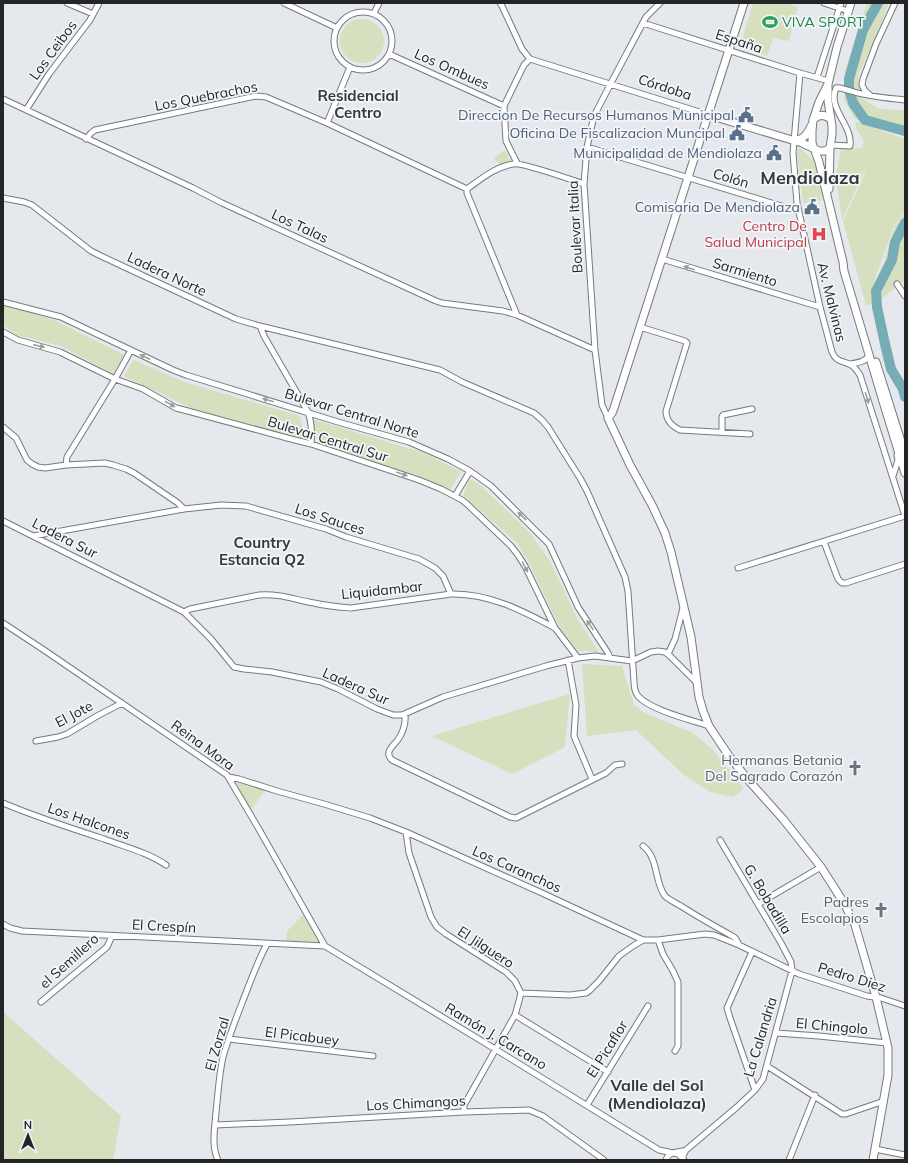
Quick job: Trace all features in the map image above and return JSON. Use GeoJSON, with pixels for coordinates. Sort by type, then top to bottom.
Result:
{"type":"FeatureCollection","features":[{"type":"Feature","properties":{"kind":"street"},"geometry":{"type":"LineString","coordinates":[[67,3],[93,14]]}},
{"type":"Feature","properties":{"kind":"street","name":"Los Ceibos"},"geometry":{"type":"LineString","coordinates":[[26,110],[49,74],[93,14],[99,3]]}},
{"type":"Feature","properties":{"kind":"street"},"geometry":{"type":"LineString","coordinates":[[284,3],[337,28]]}},
{"type":"Feature","properties":{"kind":"street"},"geometry":{"type":"LineString","coordinates":[[374,13],[379,3]]}},
{"type":"Feature","properties":{"kind":"street"},"geometry":{"type":"LineString","coordinates":[[500,3],[522,49],[530,59],[524,65],[504,106],[506,141],[516,163]]}},
{"type":"Feature","properties":{"kind":"street","name":"Boulevar Italia"},"geometry":{"type":"LineString","coordinates":[[608,418],[602,405],[595,350],[584,184],[587,147],[594,116],[610,83],[643,23],[660,3]]}},
{"type":"Feature","properties":{"kind":"street"},"geometry":{"type":"LineString","coordinates":[[744,3],[614,408],[608,418],[630,465],[663,527],[671,552],[692,645],[699,697],[709,726],[729,756],[783,819],[821,867],[844,903],[855,925],[876,997],[888,1048],[888,1069],[884,1100],[874,1155],[905,1155]]}},
{"type":"Feature","properties":{"kind":"street"},"geometry":{"type":"LineString","coordinates":[[824,3],[840,5],[848,11]]}},
{"type":"Feature","properties":{"kind":"street"},"geometry":{"type":"LineString","coordinates":[[793,141],[799,140],[806,136],[812,122],[828,83],[837,47],[851,3]]}},
{"type":"Feature","properties":{"kind":"street"},"geometry":{"type":"LineString","coordinates":[[871,96],[862,86],[863,79],[876,44],[895,3]]}},
{"type":"Feature","properties":{"kind":"street"},"geometry":{"type":"LineString","coordinates":[[817,77],[840,5]]}},
{"type":"Feature","properties":{"kind":"street"},"geometry":{"type":"LineString","coordinates":[[366,11],[374,13],[384,20],[391,30],[393,38],[392,47],[389,54],[384,62],[368,70],[359,70],[350,67],[342,62],[334,46],[334,36],[337,28],[345,18],[357,12],[366,11]]}},
{"type":"Feature","properties":{"kind":"street","name":"España"},"geometry":{"type":"LineString","coordinates":[[643,23],[800,73],[817,77],[828,83]]}},
{"type":"Feature","properties":{"kind":"street","name":"Los Ombues"},"geometry":{"type":"LineString","coordinates":[[389,54],[504,106]]}},
{"type":"Feature","properties":{"kind":"street","name":"Córdoba"},"geometry":{"type":"LineString","coordinates":[[530,59],[793,141],[822,152],[831,146]]}},
{"type":"Feature","properties":{"kind":"street"},"geometry":{"type":"LineString","coordinates":[[327,123],[350,67]]}},
{"type":"Feature","properties":{"kind":"street","name":"Av. Malvinas"},"geometry":{"type":"LineString","coordinates":[[800,73],[793,153],[798,211],[820,307],[834,357],[838,361],[850,364],[860,375],[905,516]]}},
{"type":"Feature","properties":{"kind":"street"},"geometry":{"type":"LineString","coordinates":[[828,83],[828,101],[832,126],[829,202]]}},
{"type":"Feature","properties":{"kind":"street"},"geometry":{"type":"LineString","coordinates":[[831,146],[850,146],[851,140],[837,111],[834,99],[836,88],[840,87],[855,93],[871,96],[905,100]]}},
{"type":"Feature","properties":{"kind":"street","name":"Los Quebrachos"},"geometry":{"type":"LineString","coordinates":[[86,139],[95,130],[261,96],[271,98],[327,123],[467,189]]}},
{"type":"Feature","properties":{"kind":"street","name":"Los Talas"},"geometry":{"type":"LineString","coordinates":[[3,100],[193,188],[222,203],[436,301],[503,311],[517,315],[595,350]]}},
{"type":"Feature","properties":{"kind":"street"},"geometry":{"type":"LineString","coordinates":[[831,119],[825,115],[822,115],[816,117],[812,122],[813,148],[820,162],[844,271],[898,460],[893,476]]}},
{"type":"Feature","properties":{"kind":"street","name":"Colón"},"geometry":{"type":"LineString","coordinates":[[587,147],[798,211]]}},
{"type":"Feature","properties":{"kind":"street"},"geometry":{"type":"LineString","coordinates":[[517,315],[467,193],[467,189],[492,172],[516,163],[584,184]]}},
{"type":"Feature","properties":{"kind":"street","name":"Ladera Norte"},"geometry":{"type":"LineString","coordinates":[[3,198],[32,205],[91,251],[236,319],[440,370],[476,388],[534,413],[542,420],[580,478],[625,577],[628,591],[634,687],[636,693],[643,701],[655,708],[709,726]]}},
{"type":"Feature","properties":{"kind":"street","name":"Sarmiento"},"geometry":{"type":"LineString","coordinates":[[662,260],[820,307]]}},
{"type":"Feature","properties":{"kind":"street"},"geometry":{"type":"LineString","coordinates":[[843,262],[847,270],[905,454]]}},
{"type":"Feature","properties":{"kind":"street"},"geometry":{"type":"LineString","coordinates":[[897,284],[905,296]]}},
{"type":"Feature","properties":{"kind":"street","name":"Bulevar Central Norte"},"geometry":{"type":"LineString","coordinates":[[3,302],[61,317],[186,375],[338,422],[409,442],[448,459],[470,471],[491,486],[549,544],[574,599],[610,658]]}},
{"type":"Feature","properties":{"kind":"street"},"geometry":{"type":"LineString","coordinates":[[260,326],[264,336],[308,412],[312,435],[311,444]]}},
{"type":"Feature","properties":{"kind":"street"},"geometry":{"type":"LineString","coordinates":[[640,326],[685,341],[687,343],[666,411],[666,416],[674,427],[680,430],[750,434]]}},
{"type":"Feature","properties":{"kind":"street","name":"Bulevar Central Sur"},"geometry":{"type":"LineString","coordinates":[[3,332],[18,340],[60,352],[115,379],[143,389],[176,408],[291,440],[311,444],[419,480],[455,496],[467,504],[518,554],[555,628],[578,658]]}},
{"type":"Feature","properties":{"kind":"street"},"geometry":{"type":"LineString","coordinates":[[66,465],[67,457],[131,350]]}},
{"type":"Feature","properties":{"kind":"street"},"geometry":{"type":"LineString","coordinates":[[850,364],[867,360],[869,356]]}},
{"type":"Feature","properties":{"kind":"street"},"geometry":{"type":"LineString","coordinates":[[884,408],[905,473]]}},
{"type":"Feature","properties":{"kind":"street"},"geometry":{"type":"LineString","coordinates":[[722,432],[723,415],[752,409]]}},
{"type":"Feature","properties":{"kind":"street"},"geometry":{"type":"LineString","coordinates":[[3,427],[16,438],[27,460],[38,467],[46,468],[66,465],[105,464],[120,467],[134,473],[184,509]]}},
{"type":"Feature","properties":{"kind":"street"},"geometry":{"type":"LineString","coordinates":[[455,496],[470,471]]}},
{"type":"Feature","properties":{"kind":"street","name":"Los Sauces"},"geometry":{"type":"LineString","coordinates":[[33,536],[184,509],[221,505],[246,506],[326,529],[346,537],[425,562],[435,568],[443,576],[452,594]]}},
{"type":"Feature","properties":{"kind":"street"},"geometry":{"type":"LineString","coordinates":[[738,568],[905,516]]}},
{"type":"Feature","properties":{"kind":"street","name":"Ladera Sur"},"geometry":{"type":"LineString","coordinates":[[3,521],[184,612],[211,639],[234,667],[314,680],[338,688],[386,713],[398,716],[443,697],[568,660],[595,656],[632,661]]}},
{"type":"Feature","properties":{"kind":"street"},"geometry":{"type":"LineString","coordinates":[[824,542],[838,579],[842,584],[905,564]]}},
{"type":"Feature","properties":{"kind":"street","name":"Liquidambar"},"geometry":{"type":"LineString","coordinates":[[184,612],[190,609],[269,594],[326,605],[351,608],[452,594],[463,594],[478,596],[506,604],[555,628]]}},
{"type":"Feature","properties":{"kind":"street"},"geometry":{"type":"LineString","coordinates":[[668,654],[684,608]]}},
{"type":"Feature","properties":{"kind":"street","name":"Reina Mora"},"geometry":{"type":"LineString","coordinates":[[3,623],[229,777],[325,946]]}},
{"type":"Feature","properties":{"kind":"street"},"geometry":{"type":"LineString","coordinates":[[632,661],[651,652],[665,652],[697,684]]}},
{"type":"Feature","properties":{"kind":"street"},"geometry":{"type":"LineString","coordinates":[[568,660],[576,705],[574,736],[592,779]]}},
{"type":"Feature","properties":{"kind":"street","name":"El Jote"},"geometry":{"type":"LineString","coordinates":[[36,741],[67,734],[122,703]]}},
{"type":"Feature","properties":{"kind":"street"},"geometry":{"type":"LineString","coordinates":[[405,714],[405,725],[389,753],[392,760],[510,817],[516,818],[606,773],[615,766],[622,764]]}},
{"type":"Feature","properties":{"kind":"street","name":"Los Caranchos"},"geometry":{"type":"LineString","coordinates":[[229,777],[332,806],[370,818],[406,832],[643,940],[658,940],[709,934],[714,935],[792,971]]}},
{"type":"Feature","properties":{"kind":"street","name":"Los Halcones"},"geometry":{"type":"LineString","coordinates":[[3,803],[140,852],[157,859],[166,865]]}},
{"type":"Feature","properties":{"kind":"street","name":"El Jilguero"},"geometry":{"type":"LineString","coordinates":[[406,832],[409,853],[431,917],[436,927],[506,972],[515,981],[521,993]]}},
{"type":"Feature","properties":{"kind":"street","name":"G. Bobadilla"},"geometry":{"type":"LineString","coordinates":[[720,840],[791,962],[792,971]]}},
{"type":"Feature","properties":{"kind":"street"},"geometry":{"type":"LineString","coordinates":[[643,846],[649,851],[652,857],[665,896],[703,920],[734,937],[739,946]]}},
{"type":"Feature","properties":{"kind":"street"},"geometry":{"type":"LineString","coordinates":[[758,904],[821,867]]}},
{"type":"Feature","properties":{"kind":"street","name":"El Crespín"},"geometry":{"type":"LineString","coordinates":[[3,924],[10,928],[22,931],[325,946]]}},
{"type":"Feature","properties":{"kind":"street","name":"el Semillero"},"geometry":{"type":"LineString","coordinates":[[41,1002],[105,948],[112,936]]}},
{"type":"Feature","properties":{"kind":"street"},"geometry":{"type":"LineString","coordinates":[[464,1112],[464,1105],[515,1015],[521,993],[570,995],[586,993],[595,986],[619,956],[643,940]]}},
{"type":"Feature","properties":{"kind":"street"},"geometry":{"type":"LineString","coordinates":[[658,940],[663,954],[678,982],[679,988],[678,1046],[676,1051]]}},
{"type":"Feature","properties":{"kind":"street","name":"El Zorzal"},"geometry":{"type":"LineString","coordinates":[[217,1158],[214,1142],[215,1125],[223,1056],[259,959],[267,944]]}},
{"type":"Feature","properties":{"kind":"street","name":"Ramón J. Carcano"},"geometry":{"type":"LineString","coordinates":[[325,946],[653,1147],[662,1152],[678,1154],[683,1160]]}},
{"type":"Feature","properties":{"kind":"street"},"geometry":{"type":"LineString","coordinates":[[752,952],[728,1008],[730,1018],[755,1090]]}},
{"type":"Feature","properties":{"kind":"street","name":"Pedro Diez"},"geometry":{"type":"LineString","coordinates":[[792,971],[867,996],[881,998],[905,1006]]}},
{"type":"Feature","properties":{"kind":"street","name":"La Calandria"},"geometry":{"type":"LineString","coordinates":[[671,1153],[686,1150],[737,1107],[755,1090],[763,1079],[792,971]]}},
{"type":"Feature","properties":{"kind":"street","name":"El Picaflor"},"geometry":{"type":"LineString","coordinates":[[587,1106],[648,1006]]}},
{"type":"Feature","properties":{"kind":"street"},"geometry":{"type":"LineString","coordinates":[[515,1015],[608,1072]]}},
{"type":"Feature","properties":{"kind":"street","name":"El Chingolo"},"geometry":{"type":"LineString","coordinates":[[776,1033],[887,1043]]}},
{"type":"Feature","properties":{"kind":"street","name":"El Picabuey"},"geometry":{"type":"LineString","coordinates":[[229,1039],[373,1056]]}},
{"type":"Feature","properties":{"kind":"street"},"geometry":{"type":"LineString","coordinates":[[767,1066],[815,1095],[839,1112],[846,1114],[884,1100]]}},
{"type":"Feature","properties":{"kind":"street"},"geometry":{"type":"LineString","coordinates":[[790,1160],[815,1095]]}},
{"type":"Feature","properties":{"kind":"street","name":"Los Chimangos"},"geometry":{"type":"LineString","coordinates":[[215,1125],[464,1112],[534,1111],[604,1160]]}},
{"type":"Feature","properties":{"kind":"street","name":"Ramón J. Carcano"},"geometry":{"type":"LineString","coordinates":[[653,1147],[666,1160]]}},
{"type":"Feature","properties":{"kind":"street"},"geometry":{"type":"LineString","coordinates":[[683,1160],[686,1150]]}},
{"type":"Feature","properties":{"kind":"street"},"geometry":{"type":"LineString","coordinates":[[666,1160],[668,1155],[671,1153]]}},
{"type":"Feature","properties":{"kind":"green space","name":"VIVA SPORT"},"geometry":{"type":"Polygon","coordinates":[[[753,3],[787,3],[798,7],[789,41],[773,38],[767,56],[740,46],[753,3]]]}},
{"type":"Feature","properties":{"kind":"green space"},"geometry":{"type":"Polygon","coordinates":[[[867,3],[889,3],[858,76],[860,97],[879,109],[905,110],[905,137],[855,119],[844,100],[845,70],[867,3]]]}},
{"type":"Feature","properties":{"kind":"green space"},"geometry":{"type":"Polygon","coordinates":[[[358,19],[366,19],[378,25],[384,37],[384,45],[378,57],[366,63],[358,63],[346,57],[340,45],[340,37],[346,25],[358,19]]]}},
{"type":"Feature","properties":{"kind":"green space"},"geometry":{"type":"Polygon","coordinates":[[[855,121],[905,139],[905,211],[894,226],[872,287],[872,304],[866,305],[843,221],[860,185],[869,161],[842,220],[836,179],[841,149],[862,148],[864,141],[856,128],[855,121]]]}},
{"type":"Feature","properties":{"kind":"green space"},"geometry":{"type":"Polygon","coordinates":[[[797,149],[801,149],[817,164],[822,200],[803,203],[797,149]]]}},
{"type":"Feature","properties":{"kind":"green space"},"geometry":{"type":"Polygon","coordinates":[[[505,150],[510,161],[500,165],[494,158],[505,150]]]}},
{"type":"Feature","properties":{"kind":"green space"},"geometry":{"type":"Polygon","coordinates":[[[905,213],[905,280],[873,305],[874,287],[895,226],[905,213]]]}},
{"type":"Feature","properties":{"kind":"green space"},"geometry":{"type":"Polygon","coordinates":[[[3,304],[54,320],[124,355],[113,374],[61,346],[17,335],[3,325],[3,304]]]}},
{"type":"Feature","properties":{"kind":"green space"},"geometry":{"type":"Polygon","coordinates":[[[134,360],[184,382],[300,416],[305,440],[199,412],[124,376],[134,360]]]}},
{"type":"Feature","properties":{"kind":"green space"},"geometry":{"type":"Polygon","coordinates":[[[312,419],[424,453],[461,472],[450,490],[421,477],[319,444],[312,419]]]}},
{"type":"Feature","properties":{"kind":"green space"},"geometry":{"type":"Polygon","coordinates":[[[469,479],[478,483],[530,533],[550,561],[578,620],[600,654],[589,651],[578,651],[560,628],[529,563],[517,543],[463,495],[469,479]]]}},
{"type":"Feature","properties":{"kind":"green space"},"geometry":{"type":"Polygon","coordinates":[[[582,664],[622,666],[634,705],[645,713],[693,733],[713,750],[744,789],[733,797],[710,792],[684,775],[636,730],[587,736],[582,664]]]}},
{"type":"Feature","properties":{"kind":"green space"},"geometry":{"type":"Polygon","coordinates":[[[570,694],[565,747],[512,774],[432,736],[570,694]]]}},
{"type":"Feature","properties":{"kind":"green space"},"geometry":{"type":"Polygon","coordinates":[[[240,782],[265,790],[250,811],[237,785],[240,782]]]}},
{"type":"Feature","properties":{"kind":"green space"},"geometry":{"type":"Polygon","coordinates":[[[303,915],[319,943],[286,942],[287,931],[303,915]]]}},
{"type":"Feature","properties":{"kind":"green space"},"geometry":{"type":"Polygon","coordinates":[[[3,1012],[121,1116],[113,1160],[3,1160],[3,1012]]]}},
{"type":"Feature","properties":{"kind":"waterway"},"geometry":{"type":"LineString","coordinates":[[878,3],[863,30],[849,79],[849,89],[853,103],[865,120],[905,131]]}},
{"type":"Feature","properties":{"kind":"waterway"},"geometry":{"type":"LineString","coordinates":[[905,223],[895,242],[892,260],[876,291],[877,307],[891,369],[903,389],[905,397]]}},
{"type":"Feature","properties":{"kind":"place","name":"VIVA SPORT"},"geometry":{"type":"Point","coordinates":[770,22]}},
{"type":"Feature","properties":{"kind":"place","name":"Direccion De Recursos Humanos Municipal"},"geometry":{"type":"Point","coordinates":[746,115]}},
{"type":"Feature","properties":{"kind":"place","name":"Oficina De Fiscalizacion Muncipal"},"geometry":{"type":"Point","coordinates":[737,133]}},
{"type":"Feature","properties":{"kind":"place","name":"Municipalidad de Mendiolaza"},"geometry":{"type":"Point","coordinates":[774,153]}},
{"type":"Feature","properties":{"kind":"place","name":"Comisaria De Mendiolaza"},"geometry":{"type":"Point","coordinates":[812,207]}},
{"type":"Feature","properties":{"kind":"place","name":"Centro De Salud Municipal"},"geometry":{"type":"Point","coordinates":[819,234]}},
{"type":"Feature","properties":{"kind":"place","name":"Hermanas Betania Del Sagrado Corazón"},"geometry":{"type":"Point","coordinates":[855,768]}},
{"type":"Feature","properties":{"kind":"place","name":"Padres Escolapios"},"geometry":{"type":"Point","coordinates":[881,910]}},
{"type":"Feature","properties":{"kind":"district","name":"Residencial Centro"},"geometry":{"type":"Point","coordinates":[358,104]}},
{"type":"Feature","properties":{"kind":"district","name":"Mendiolaza"},"geometry":{"type":"Point","coordinates":[810,177]}},
{"type":"Feature","properties":{"kind":"district","name":"Country Estancia Q2"},"geometry":{"type":"Point","coordinates":[262,550]}},
{"type":"Feature","properties":{"kind":"district","name":"Valle del Sol (Mendiolaza)"},"geometry":{"type":"Point","coordinates":[657,1094]}}]}
